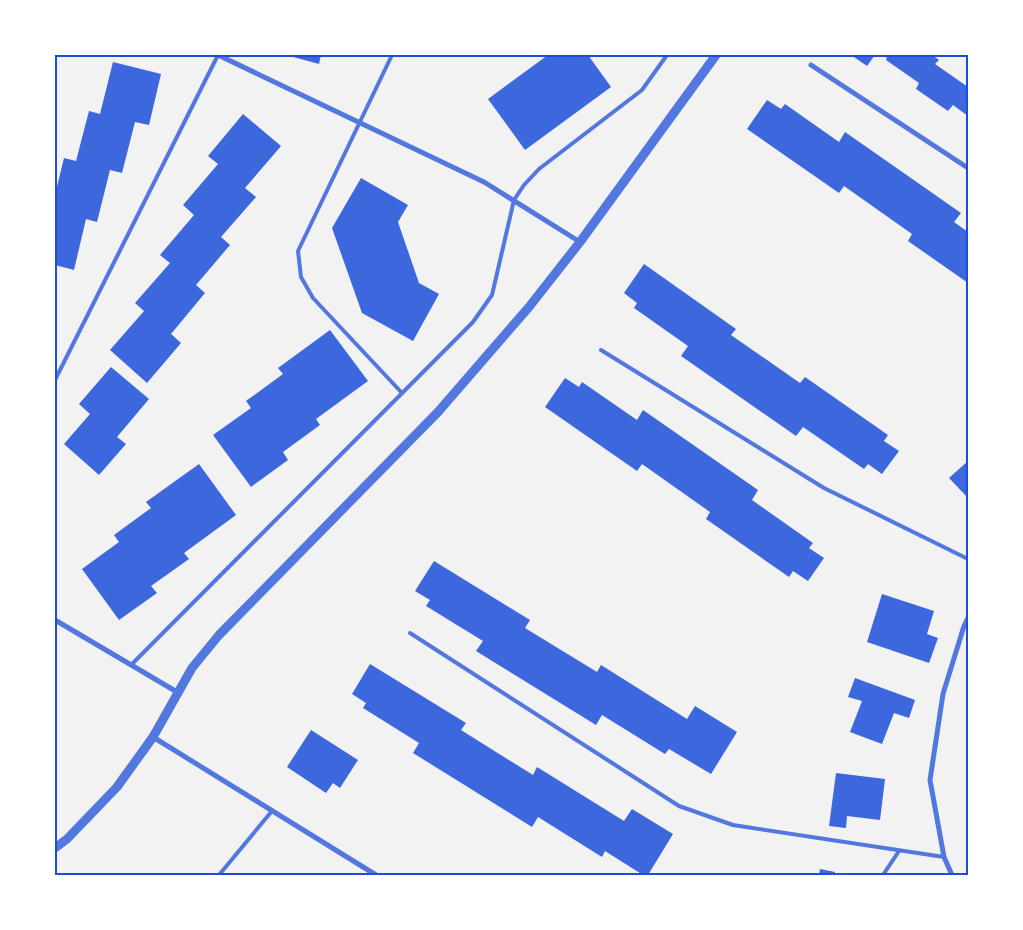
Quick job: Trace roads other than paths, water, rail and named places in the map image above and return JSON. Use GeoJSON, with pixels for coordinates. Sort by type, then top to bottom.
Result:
{"type":"FeatureCollection","features":[{"type":"Feature","properties":{"kind":"street"},"geometry":{"type":"LineString","coordinates":[[218,55],[484,182],[580,242]]}},
{"type":"Feature","properties":{"kind":"street"},"geometry":{"type":"LineString","coordinates":[[55,848],[67,839],[117,788],[153,737],[192,668],[220,635],[438,412],[529,307],[580,242],[716,55]]}},
{"type":"Feature","properties":{"kind":"street"},"geometry":{"type":"LineString","coordinates":[[811,65],[968,168]]}},
{"type":"Feature","properties":{"kind":"street"},"geometry":{"type":"LineString","coordinates":[[952,875],[944,857],[930,780],[943,694],[968,618]]}},
{"type":"Feature","properties":{"kind":"street"},"geometry":{"type":"LineString","coordinates":[[55,620],[177,692]]}},
{"type":"Feature","properties":{"kind":"street"},"geometry":{"type":"LineString","coordinates":[[153,737],[376,875]]}},
{"type":"Feature","properties":{"kind":"lane"},"geometry":{"type":"LineString","coordinates":[[55,380],[218,55]]}},
{"type":"Feature","properties":{"kind":"lane"},"geometry":{"type":"LineString","coordinates":[[392,55],[298,251],[301,277],[313,298],[402,393]]}},
{"type":"Feature","properties":{"kind":"lane"},"geometry":{"type":"LineString","coordinates":[[131,665],[473,322],[492,295],[514,200],[524,184],[539,170],[642,90],[667,55]]}},
{"type":"Feature","properties":{"kind":"lane"},"geometry":{"type":"LineString","coordinates":[[601,350],[824,488],[968,559]]}},
{"type":"Feature","properties":{"kind":"lane"},"geometry":{"type":"LineString","coordinates":[[410,634],[679,806],[733,825],[944,857]]}},
{"type":"Feature","properties":{"kind":"lane"},"geometry":{"type":"LineString","coordinates":[[219,875],[272,811]]}},
{"type":"Feature","properties":{"kind":"lane"},"geometry":{"type":"LineString","coordinates":[[883,875],[899,850]]}}]}
